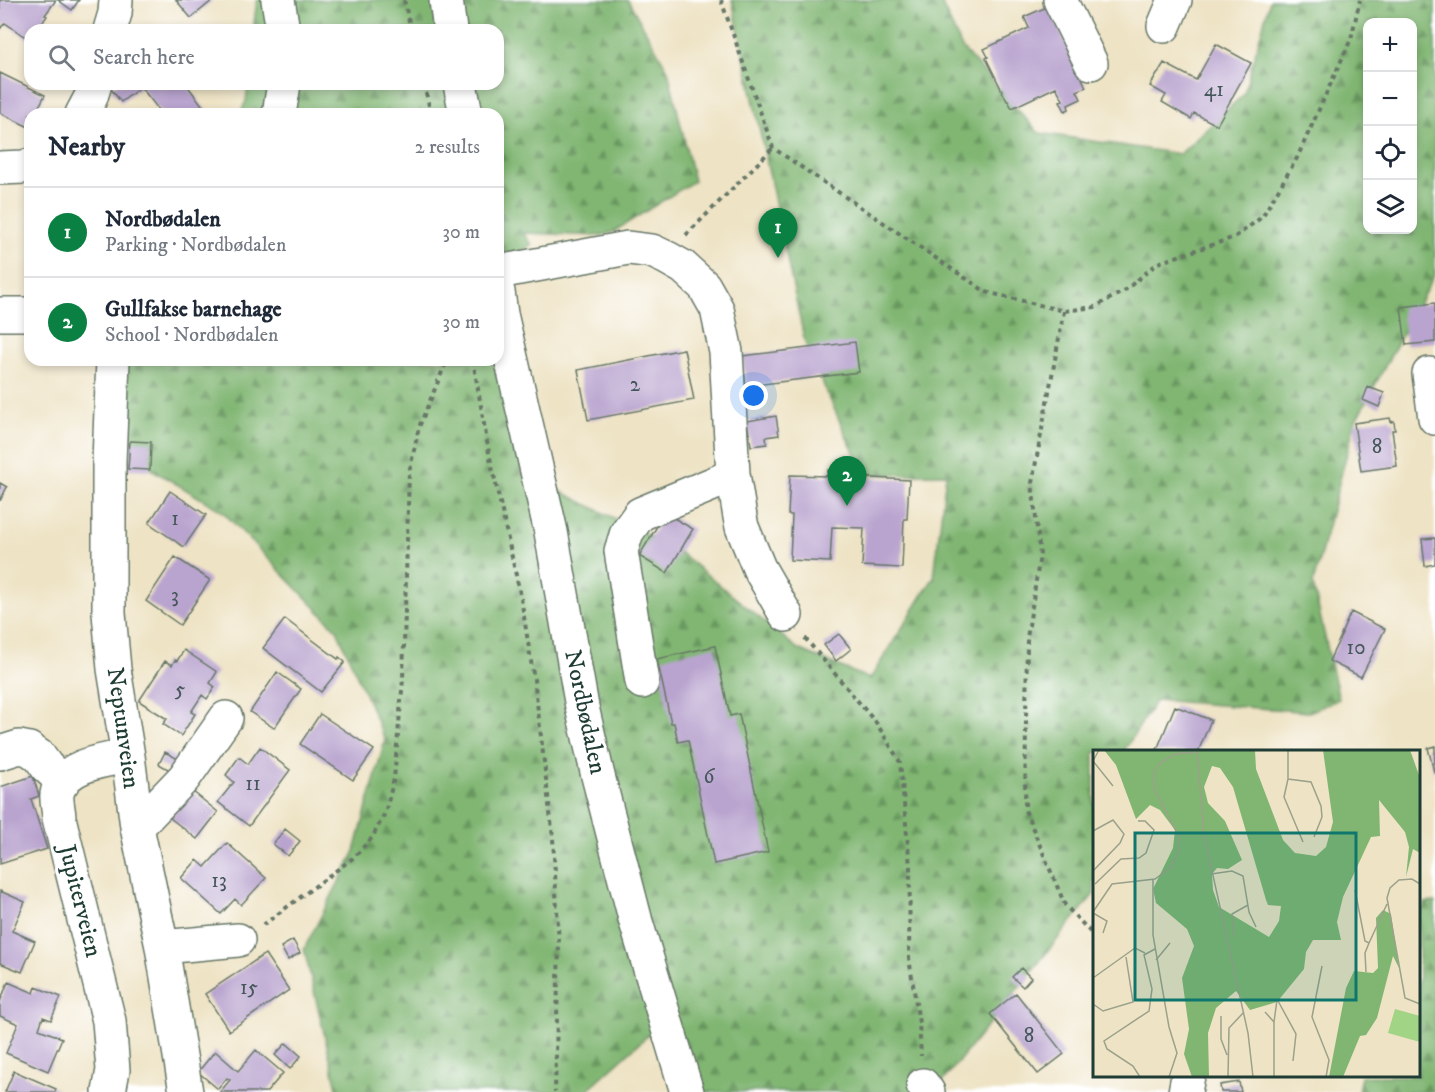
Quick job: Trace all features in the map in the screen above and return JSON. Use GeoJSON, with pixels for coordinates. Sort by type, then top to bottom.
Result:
{"type":"FeatureCollection","features":[{"type":"Feature","properties":{"kind":"street"},"geometry":{"type":"LineString","coordinates":[[112,24],[116,0]]}},
{"type":"Feature","properties":{"kind":"street"},"geometry":{"type":"LineString","coordinates":[[278,0],[282,24]]}},
{"type":"Feature","properties":{"kind":"street"},"geometry":{"type":"LineString","coordinates":[[446,0],[449,24]]}},
{"type":"Feature","properties":{"kind":"street"},"geometry":{"type":"LineString","coordinates":[[1060,0],[1091,63]]}},
{"type":"Feature","properties":{"kind":"street"},"geometry":{"type":"LineString","coordinates":[[85,108],[93,90]]}},
{"type":"Feature","properties":{"kind":"street"},"geometry":{"type":"LineString","coordinates":[[280,108],[283,90]]}},
{"type":"Feature","properties":{"kind":"street"},"geometry":{"type":"LineString","coordinates":[[461,90],[465,108]]}},
{"type":"Feature","properties":{"kind":"street"},"geometry":{"type":"LineString","coordinates":[[0,168],[24,167]]}},
{"type":"Feature","properties":{"kind":"street"},"geometry":{"type":"LineString","coordinates":[[504,271],[628,248],[652,252],[667,258],[683,267],[704,286],[717,309],[726,352],[733,474],[742,527],[759,568],[786,615]]}},
{"type":"Feature","properties":{"kind":"street"},"geometry":{"type":"LineString","coordinates":[[0,314],[24,314]]}},
{"type":"Feature","properties":{"kind":"street","name":"Nordbødalen"},"geometry":{"type":"LineString","coordinates":[[504,327],[551,532],[582,707],[598,776],[636,922],[687,1092]]}},
{"type":"Feature","properties":{"kind":"street","name":"Neptunveien"},"geometry":{"type":"LineString","coordinates":[[113,366],[109,461],[109,613],[114,669],[137,827],[162,947],[186,1092]]}},
{"type":"Feature","properties":{"kind":"street"},"geometry":{"type":"LineString","coordinates":[[1429,374],[1435,418]]}},
{"type":"Feature","properties":{"kind":"street"},"geometry":{"type":"LineString","coordinates":[[642,682],[621,551],[627,532],[640,514],[733,474]]}},
{"type":"Feature","properties":{"kind":"street"},"geometry":{"type":"LineString","coordinates":[[137,827],[184,778],[226,718]]}},
{"type":"Feature","properties":{"kind":"street"},"geometry":{"type":"LineString","coordinates":[[0,753],[19,747],[29,749],[39,756],[63,782],[78,769],[96,762],[128,756]]}},
{"type":"Feature","properties":{"kind":"street","name":"Jupiterveien"},"geometry":{"type":"LineString","coordinates":[[63,782],[57,794],[59,818],[109,1021],[113,1070],[110,1092]]}},
{"type":"Feature","properties":{"kind":"street"},"geometry":{"type":"LineString","coordinates":[[162,947],[238,940]]}},
{"type":"Feature","properties":{"kind":"street"},"geometry":{"type":"LineString","coordinates":[[1185,1092],[1188,1077]]}},
{"type":"Feature","properties":{"kind":"path"},"geometry":{"type":"LineString","coordinates":[[404,0],[410,24]]}},
{"type":"Feature","properties":{"kind":"path"},"geometry":{"type":"LineString","coordinates":[[721,0],[773,148],[986,292],[1064,311],[1095,308],[1124,291],[1158,263],[1235,237],[1262,217],[1297,158],[1351,39],[1360,0]]}},
{"type":"Feature","properties":{"kind":"path"},"geometry":{"type":"LineString","coordinates":[[425,90],[429,108]]}},
{"type":"Feature","properties":{"kind":"path"},"geometry":{"type":"LineString","coordinates":[[667,258],[690,230],[773,148]]}},
{"type":"Feature","properties":{"kind":"path"},"geometry":{"type":"LineString","coordinates":[[1064,311],[1032,483],[1040,555],[1027,638],[1025,810],[1065,906],[1093,934]]}},
{"type":"Feature","properties":{"kind":"path"},"geometry":{"type":"LineString","coordinates":[[238,940],[256,931],[353,858],[372,838],[385,813],[394,779],[403,679],[409,473],[419,427],[444,366]]}},
{"type":"Feature","properties":{"kind":"path"},"geometry":{"type":"LineString","coordinates":[[474,366],[535,686],[553,838],[559,945],[555,1092]]}},
{"type":"Feature","properties":{"kind":"path"},"geometry":{"type":"LineString","coordinates":[[786,615],[877,724],[900,762],[910,866],[909,958],[919,1023],[925,1090]]}},
{"type":"Feature","properties":{"kind":"green space"},"geometry":{"type":"Polygon","coordinates":[[[257,0],[628,0],[668,70],[694,181],[613,232],[600,236],[524,233],[532,245],[504,263],[504,108],[243,108],[247,90],[504,90],[504,24],[254,24],[257,0]]]}},
{"type":"Feature","properties":{"kind":"green space"},"geometry":{"type":"Polygon","coordinates":[[[732,0],[940,0],[962,48],[1039,133],[1180,154],[1244,94],[1270,0],[1435,0],[1435,274],[1355,422],[1313,584],[1339,699],[1309,712],[1156,700],[1125,750],[1093,750],[1093,895],[934,1092],[684,1092],[654,1030],[585,1092],[338,1092],[304,949],[355,851],[385,740],[337,630],[222,511],[136,460],[115,366],[504,366],[504,294],[546,484],[674,548],[798,649],[870,679],[934,577],[946,474],[865,475],[848,440],[805,343],[732,0]]]}},
{"type":"Feature","properties":{"kind":"green space"},"geometry":{"type":"Polygon","coordinates":[[[1435,902],[1435,1092],[1358,1092],[1361,1077],[1420,1077],[1420,914],[1425,903],[1435,902]]]}},
{"type":"Feature","properties":{"kind":"building"},"geometry":{"type":"Polygon","coordinates":[[[0,0],[56,0],[41,24],[24,24],[24,36],[5,23],[0,29],[0,0]]]}},
{"type":"Feature","properties":{"kind":"building"},"geometry":{"type":"Polygon","coordinates":[[[58,0],[79,0],[72,10],[58,0]]]}},
{"type":"Feature","properties":{"kind":"building"},"geometry":{"type":"Polygon","coordinates":[[[176,0],[213,0],[191,18],[176,0]]]}},
{"type":"Feature","properties":{"kind":"building"},"geometry":{"type":"Polygon","coordinates":[[[1049,6],[1086,87],[1077,91],[1081,99],[1068,105],[1069,109],[1065,111],[1060,101],[1063,100],[1056,87],[1012,108],[986,58],[988,57],[984,49],[1029,28],[1024,17],[1049,6]]]}},
{"type":"Feature","properties":{"kind":"building"},"geometry":{"type":"Polygon","coordinates":[[[1216,44],[1251,63],[1217,125],[1194,113],[1191,119],[1162,102],[1166,95],[1150,86],[1164,63],[1196,80],[1216,44]]]}},
{"type":"Feature","properties":{"kind":"building"},"geometry":{"type":"Polygon","coordinates":[[[0,73],[24,85],[24,90],[35,90],[45,95],[38,108],[24,108],[24,125],[0,113],[0,73]]]}},
{"type":"Feature","properties":{"kind":"building"},"geometry":{"type":"Polygon","coordinates":[[[112,90],[137,90],[121,102],[112,90]]]}},
{"type":"Feature","properties":{"kind":"building"},"geometry":{"type":"Polygon","coordinates":[[[143,90],[191,90],[204,108],[157,108],[143,90]]]}},
{"type":"Feature","properties":{"kind":"building"},"geometry":{"type":"Polygon","coordinates":[[[1435,303],[1435,342],[1406,345],[1401,307],[1435,303]]]}},
{"type":"Feature","properties":{"kind":"building"},"geometry":{"type":"Polygon","coordinates":[[[855,342],[859,372],[746,386],[742,356],[855,342]]]}},
{"type":"Feature","properties":{"kind":"building"},"geometry":{"type":"Polygon","coordinates":[[[684,349],[694,400],[588,420],[578,370],[684,349]]]}},
{"type":"Feature","properties":{"kind":"building"},"geometry":{"type":"Polygon","coordinates":[[[1368,387],[1384,393],[1379,407],[1363,400],[1368,387]]]}},
{"type":"Feature","properties":{"kind":"building"},"geometry":{"type":"Polygon","coordinates":[[[776,416],[779,435],[766,437],[767,444],[751,446],[747,421],[776,416]]]}},
{"type":"Feature","properties":{"kind":"building"},"geometry":{"type":"Polygon","coordinates":[[[1390,418],[1391,422],[1394,421],[1395,430],[1392,430],[1397,466],[1361,471],[1354,423],[1390,418]]]}},
{"type":"Feature","properties":{"kind":"building"},"geometry":{"type":"Polygon","coordinates":[[[130,441],[151,442],[150,470],[128,469],[130,441]]]}},
{"type":"Feature","properties":{"kind":"building"},"geometry":{"type":"Polygon","coordinates":[[[828,470],[856,471],[856,477],[909,480],[907,519],[904,519],[902,568],[862,566],[864,528],[832,527],[830,562],[790,560],[792,515],[788,515],[790,475],[828,476],[828,470]]]}},
{"type":"Feature","properties":{"kind":"building"},"geometry":{"type":"Polygon","coordinates":[[[0,483],[7,487],[0,501],[0,483]]]}},
{"type":"Feature","properties":{"kind":"building"},"geometry":{"type":"Polygon","coordinates":[[[170,491],[206,515],[184,547],[149,523],[170,491]]]}},
{"type":"Feature","properties":{"kind":"building"},"geometry":{"type":"Polygon","coordinates":[[[665,513],[693,529],[667,573],[639,556],[665,513]]]}},
{"type":"Feature","properties":{"kind":"building"},"geometry":{"type":"Polygon","coordinates":[[[1435,538],[1435,564],[1425,566],[1422,539],[1435,538]]]}},
{"type":"Feature","properties":{"kind":"building"},"geometry":{"type":"Polygon","coordinates":[[[175,557],[210,580],[180,625],[146,601],[175,557]]]}},
{"type":"Feature","properties":{"kind":"building"},"geometry":{"type":"Polygon","coordinates":[[[1351,612],[1385,629],[1361,677],[1329,661],[1351,612]]]}},
{"type":"Feature","properties":{"kind":"building"},"geometry":{"type":"Polygon","coordinates":[[[285,619],[345,662],[321,692],[263,648],[285,619]]]}},
{"type":"Feature","properties":{"kind":"building"},"geometry":{"type":"Polygon","coordinates":[[[839,634],[851,649],[836,661],[824,645],[839,634]]]}},
{"type":"Feature","properties":{"kind":"building"},"geometry":{"type":"Polygon","coordinates":[[[715,646],[730,716],[739,714],[768,852],[714,864],[688,740],[678,742],[674,723],[671,723],[657,659],[715,646]]]}},
{"type":"Feature","properties":{"kind":"building"},"geometry":{"type":"Polygon","coordinates":[[[184,650],[217,672],[210,683],[215,687],[207,699],[202,695],[191,712],[195,714],[181,736],[163,724],[167,719],[139,701],[165,661],[172,665],[184,650]]]}},
{"type":"Feature","properties":{"kind":"building"},"geometry":{"type":"Polygon","coordinates":[[[277,672],[301,689],[274,728],[250,712],[277,672]]]}},
{"type":"Feature","properties":{"kind":"building"},"geometry":{"type":"Polygon","coordinates":[[[1175,706],[1211,720],[1199,750],[1157,750],[1175,706]]]}},
{"type":"Feature","properties":{"kind":"building"},"geometry":{"type":"Polygon","coordinates":[[[320,714],[374,750],[353,780],[300,744],[320,714]]]}},
{"type":"Feature","properties":{"kind":"building"},"geometry":{"type":"Polygon","coordinates":[[[1435,746],[1435,772],[1434,772],[1428,748],[1435,746]]]}},
{"type":"Feature","properties":{"kind":"building"},"geometry":{"type":"Polygon","coordinates":[[[260,747],[290,770],[249,826],[218,802],[234,782],[226,775],[239,757],[248,764],[260,747]]]}},
{"type":"Feature","properties":{"kind":"building"},"geometry":{"type":"Polygon","coordinates":[[[165,752],[180,760],[173,772],[159,764],[165,752]]]}},
{"type":"Feature","properties":{"kind":"building"},"geometry":{"type":"Polygon","coordinates":[[[33,776],[39,796],[31,799],[47,849],[0,864],[0,787],[33,776]]]}},
{"type":"Feature","properties":{"kind":"building"},"geometry":{"type":"Polygon","coordinates":[[[192,791],[218,812],[197,839],[170,818],[192,791]]]}},
{"type":"Feature","properties":{"kind":"building"},"geometry":{"type":"Polygon","coordinates":[[[285,829],[300,841],[288,856],[273,844],[285,829]]]}},
{"type":"Feature","properties":{"kind":"building"},"geometry":{"type":"Polygon","coordinates":[[[227,843],[266,878],[241,905],[235,899],[221,914],[181,878],[197,860],[205,867],[227,843]]]}},
{"type":"Feature","properties":{"kind":"building"},"geometry":{"type":"Polygon","coordinates":[[[0,891],[25,902],[12,931],[35,941],[22,972],[0,963],[0,891]]]}},
{"type":"Feature","properties":{"kind":"building"},"geometry":{"type":"Polygon","coordinates":[[[293,940],[300,953],[288,960],[281,947],[293,940]]]}},
{"type":"Feature","properties":{"kind":"building"},"geometry":{"type":"Polygon","coordinates":[[[265,954],[289,990],[229,1031],[205,994],[265,954]]]}},
{"type":"Feature","properties":{"kind":"building"},"geometry":{"type":"Polygon","coordinates":[[[1021,968],[1031,978],[1023,987],[1012,977],[1021,968]]]}},
{"type":"Feature","properties":{"kind":"building"},"geometry":{"type":"Polygon","coordinates":[[[8,982],[34,993],[36,987],[61,997],[51,1020],[43,1017],[39,1029],[62,1038],[48,1071],[6,1053],[18,1024],[0,1016],[0,1002],[8,982]]]}},
{"type":"Feature","properties":{"kind":"building"},"geometry":{"type":"Polygon","coordinates":[[[1016,993],[1064,1054],[1038,1074],[990,1014],[1016,993]]]}},
{"type":"Feature","properties":{"kind":"building"},"geometry":{"type":"Polygon","coordinates":[[[286,1043],[301,1056],[290,1069],[275,1055],[286,1043]]]}},
{"type":"Feature","properties":{"kind":"building"},"geometry":{"type":"Polygon","coordinates":[[[256,1050],[283,1073],[267,1092],[220,1092],[230,1080],[227,1078],[218,1089],[198,1072],[215,1051],[238,1071],[256,1050]]]}},
{"type":"Feature","properties":{"kind":"building"},"geometry":{"type":"Polygon","coordinates":[[[14,1071],[56,1089],[55,1092],[5,1092],[14,1071]]]}},
{"type":"Feature","properties":{"kind":"building"},"geometry":{"type":"Polygon","coordinates":[[[1239,1082],[1241,1092],[1221,1092],[1220,1085],[1239,1082]]]}},
{"type":"Feature","properties":{"kind":"place","name":"Nordbødalen"},"geometry":{"type":"Point","coordinates":[778,258]}},
{"type":"Feature","properties":{"kind":"place","name":"Gullfakse barnehage"},"geometry":{"type":"Point","coordinates":[847,506]}}]}
